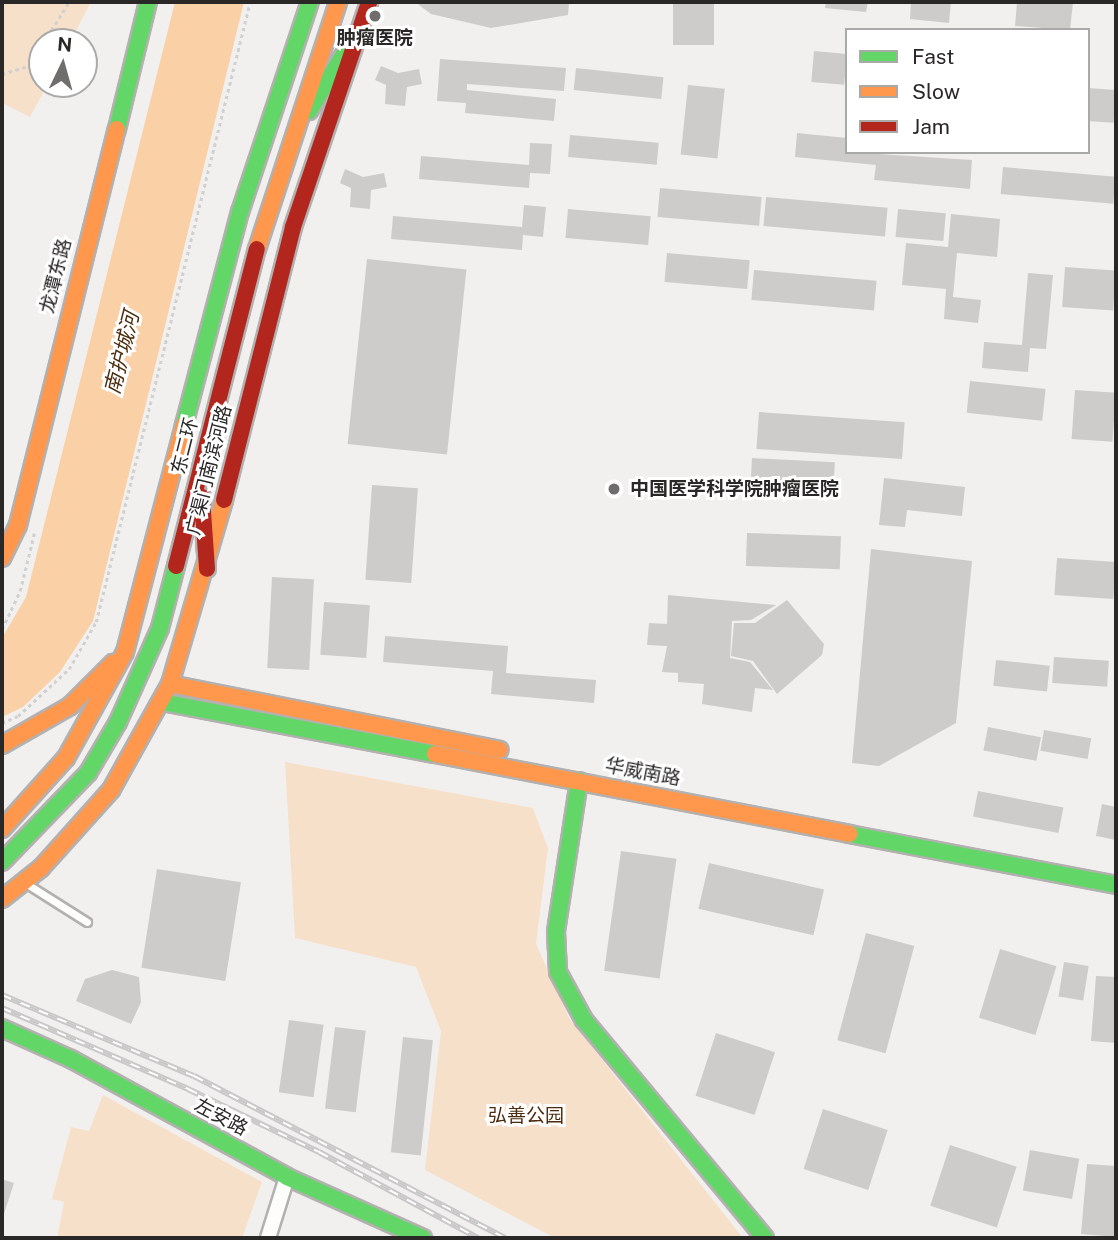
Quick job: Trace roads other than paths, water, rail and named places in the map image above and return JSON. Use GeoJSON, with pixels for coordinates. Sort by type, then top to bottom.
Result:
{"type":"FeatureCollection","features":[{"type":"Feature","properties":{"kind":"main road","name":"龙潭东路"},"geometry":{"type":"LineString","coordinates":[[2,558],[18,525],[148,2]]}},
{"type":"Feature","properties":{"kind":"main road","name":"东二环"},"geometry":{"type":"LineString","coordinates":[[2,829],[66,758],[125,652],[233,239],[310,2]]}},
{"type":"Feature","properties":{"kind":"main road","name":"东二环"},"geometry":{"type":"LineString","coordinates":[[2,862],[88,773],[118,722],[160,628],[286,148],[338,2]]}},
{"type":"Feature","properties":{"kind":"main road","name":"广渠门南滨河路"},"geometry":{"type":"LineString","coordinates":[[2,899],[23,882],[111,790],[170,684],[207,569],[271,306],[314,157],[369,2]]}},
{"type":"Feature","properties":{"kind":"main road"},"geometry":{"type":"LineString","coordinates":[[286,148],[356,36]]}},
{"type":"Feature","properties":{"kind":"main road"},"geometry":{"type":"LineString","coordinates":[[201,471],[207,569]]}},
{"type":"Feature","properties":{"kind":"main road"},"geometry":{"type":"LineString","coordinates":[[2,745],[70,706],[125,652]]}},
{"type":"Feature","properties":{"kind":"main road","name":"华威南路"},"geometry":{"type":"LineString","coordinates":[[170,684],[1116,873]]}},
{"type":"Feature","properties":{"kind":"main road","name":"华威南路"},"geometry":{"type":"LineString","coordinates":[[162,702],[1116,885]]}},
{"type":"Feature","properties":{"kind":"main road"},"geometry":{"type":"LineString","coordinates":[[579,781],[555,932],[558,972],[584,1020],[765,1238]]}},
{"type":"Feature","properties":{"kind":"main road","name":"左安路"},"geometry":{"type":"LineString","coordinates":[[2,1028],[71,1059],[287,1177],[423,1238]]}},
{"type":"Feature","properties":{"kind":"street"},"geometry":{"type":"LineString","coordinates":[[268,1238],[287,1177]]}},
{"type":"Feature","properties":{"kind":"lane"},"geometry":{"type":"LineString","coordinates":[[23,882],[87,922]]}},
{"type":"Feature","properties":{"kind":"water","name":"南护城河"},"geometry":{"type":"Polygon","coordinates":[[[175,2],[244,2],[93,621],[60,672],[23,707],[2,717],[2,638],[26,597],[175,2]]]}},
{"type":"Feature","properties":{"kind":"railway"},"geometry":{"type":"LineString","coordinates":[[2,995],[194,1076],[505,1238]]}},
{"type":"Feature","properties":{"kind":"railway"},"geometry":{"type":"LineString","coordinates":[[2,1008],[188,1089],[319,1152],[478,1238]]}},
{"type":"Feature","properties":{"kind":"place","name":"肿瘤医院"},"geometry":{"type":"Point","coordinates":[375,16]}},
{"type":"Feature","properties":{"kind":"place","name":"中国医学科学院肿瘤医院"},"geometry":{"type":"Point","coordinates":[614,489]}},
{"type":"Feature","properties":{"kind":"park label","name":"弘善公园"},"geometry":{"type":"Point","coordinates":[526,1116]}}]}
